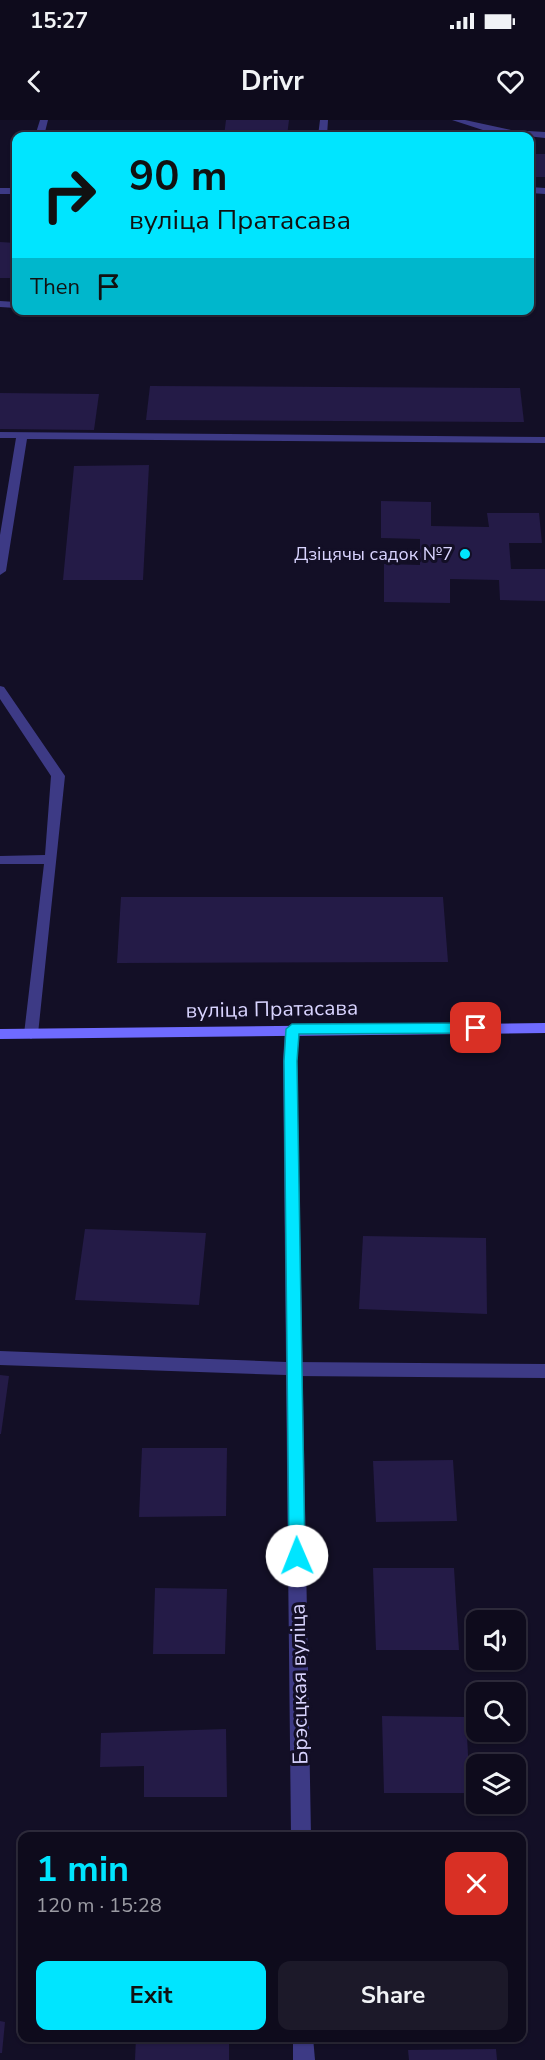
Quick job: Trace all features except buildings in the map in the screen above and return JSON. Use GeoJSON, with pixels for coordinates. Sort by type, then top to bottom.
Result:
{"type":"FeatureCollection","features":[{"type":"Feature","properties":{"kind":"main road","name":"вуліца Пратасава"},"geometry":{"type":"LineString","coordinates":[[0,1034],[545,1028]]}},
{"type":"Feature","properties":{"kind":"street"},"geometry":{"type":"LineString","coordinates":[[456,120],[475,127],[502,132]]}},
{"type":"Feature","properties":{"kind":"street"},"geometry":{"type":"LineString","coordinates":[[0,435],[545,440]]}},
{"type":"Feature","properties":{"kind":"street"},"geometry":{"type":"LineString","coordinates":[[0,571],[22,435]]}},
{"type":"Feature","properties":{"kind":"street"},"geometry":{"type":"LineString","coordinates":[[0,690],[58,777],[31,1034]]}},
{"type":"Feature","properties":{"kind":"street"},"geometry":{"type":"LineString","coordinates":[[0,860],[51,858]]}},
{"type":"Feature","properties":{"kind":"street","name":"Брэсцкая вуліца"},"geometry":{"type":"LineString","coordinates":[[292,1029],[290,1061],[301,1832]]}},
{"type":"Feature","properties":{"kind":"street"},"geometry":{"type":"LineString","coordinates":[[0,1358],[294,1369],[545,1371]]}},
{"type":"Feature","properties":{"kind":"street"},"geometry":{"type":"LineString","coordinates":[[303,2042],[304,2060]]}},
{"type":"Feature","properties":{"kind":"place","name":"Дзіцячы садок №7"},"geometry":{"type":"Point","coordinates":[465,554]}},
{"type":"Feature","properties":{"kind":"route"},"geometry":{"type":"LineString","coordinates":[[297,1556],[290,1061],[292,1029],[476,1028]]}}]}
